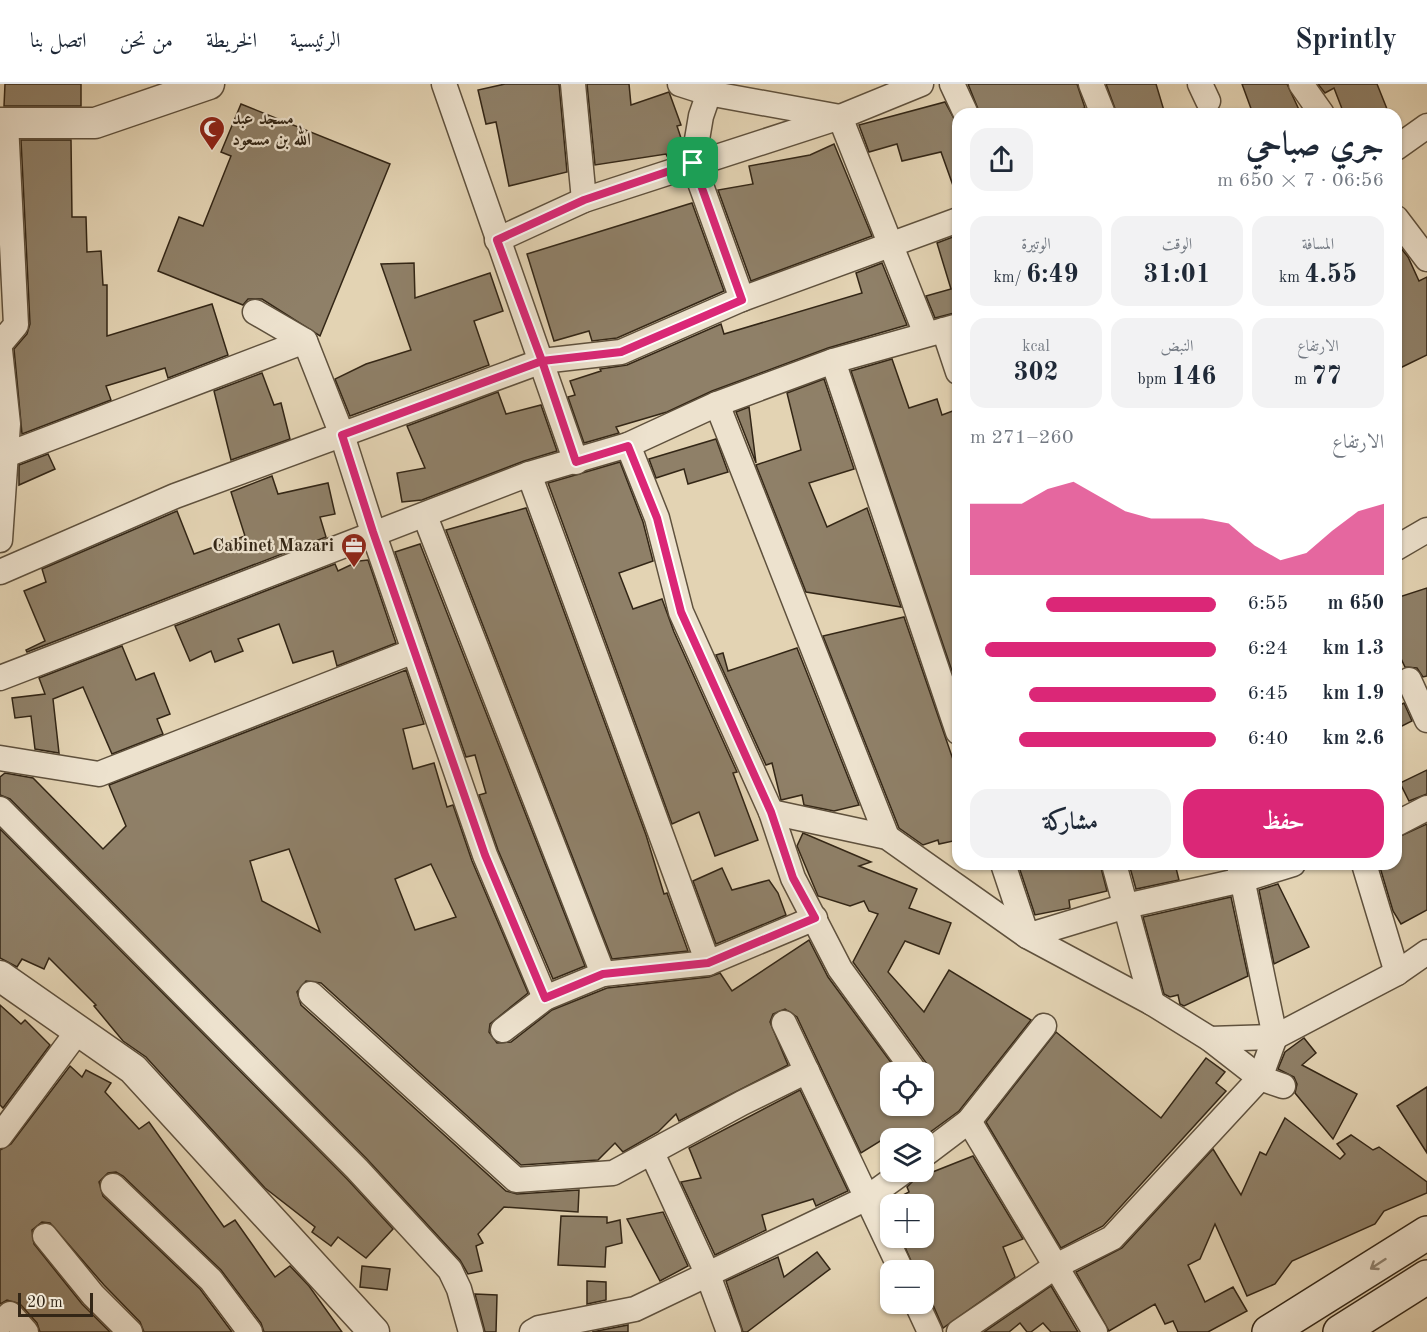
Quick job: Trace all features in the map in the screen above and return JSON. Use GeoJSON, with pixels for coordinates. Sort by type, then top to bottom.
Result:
{"type":"FeatureCollection","features":[{"type":"Feature","properties":{"kind":"main road"},"geometry":{"type":"LineString","coordinates":[[1269,1332],[1427,1233]]}},
{"type":"Feature","properties":{"kind":"main road"},"geometry":{"type":"LineString","coordinates":[[1340,1332],[1427,1277]]}},
{"type":"Feature","properties":{"kind":"street"},"geometry":{"type":"LineString","coordinates":[[0,344],[8,324],[3,123],[95,123],[209,84]]}},
{"type":"Feature","properties":{"kind":"street"},"geometry":{"type":"LineString","coordinates":[[444,84],[576,462]]}},
{"type":"Feature","properties":{"kind":"street"},"geometry":{"type":"LineString","coordinates":[[573,84],[584,200]]}},
{"type":"Feature","properties":{"kind":"street"},"geometry":{"type":"LineString","coordinates":[[680,84],[710,88],[840,117]]}},
{"type":"Feature","properties":{"kind":"street"},"geometry":{"type":"LineString","coordinates":[[497,240],[584,200],[840,117],[921,84]]}},
{"type":"Feature","properties":{"kind":"street"},"geometry":{"type":"LineString","coordinates":[[952,84],[963,108]]}},
{"type":"Feature","properties":{"kind":"street"},"geometry":{"type":"LineString","coordinates":[[1091,84],[1101,108]]}},
{"type":"Feature","properties":{"kind":"street"},"geometry":{"type":"LineString","coordinates":[[1301,84],[1318,108]]}},
{"type":"Feature","properties":{"kind":"street"},"geometry":{"type":"LineString","coordinates":[[710,88],[693,163],[742,300]]}},
{"type":"Feature","properties":{"kind":"street"},"geometry":{"type":"LineString","coordinates":[[840,117],[891,245],[943,330],[952,355]]}},
{"type":"Feature","properties":{"kind":"street"},"geometry":{"type":"LineString","coordinates":[[1402,144],[1427,126]]}},
{"type":"Feature","properties":{"kind":"street"},"geometry":{"type":"LineString","coordinates":[[0,572],[175,496],[542,361],[621,352],[742,300],[952,222]]}},
{"type":"Feature","properties":{"kind":"street"},"geometry":{"type":"LineString","coordinates":[[1402,226],[1427,259]]}},
{"type":"Feature","properties":{"kind":"street"},"geometry":{"type":"LineString","coordinates":[[255,312],[306,341],[342,435],[373,532],[485,855],[545,998]]}},
{"type":"Feature","properties":{"kind":"street"},"geometry":{"type":"LineString","coordinates":[[0,678],[373,532],[425,516],[528,474],[628,446],[717,404],[833,361],[943,330]]}},
{"type":"Feature","properties":{"kind":"street"},"geometry":{"type":"LineString","coordinates":[[6,455],[306,341]]}},
{"type":"Feature","properties":{"kind":"street"},"geometry":{"type":"LineString","coordinates":[[0,350],[6,455],[0,526]]}},
{"type":"Feature","properties":{"kind":"street"},"geometry":{"type":"LineString","coordinates":[[833,361],[952,714]]}},
{"type":"Feature","properties":{"kind":"street"},"geometry":{"type":"LineString","coordinates":[[717,404],[887,837]]}},
{"type":"Feature","properties":{"kind":"street"},"geometry":{"type":"LineString","coordinates":[[628,446],[657,518],[681,612],[771,812],[793,878],[840,969],[908,1062]]}},
{"type":"Feature","properties":{"kind":"street"},"geometry":{"type":"LineString","coordinates":[[528,474],[708,963]]}},
{"type":"Feature","properties":{"kind":"street"},"geometry":{"type":"LineString","coordinates":[[425,516],[603,974]]}},
{"type":"Feature","properties":{"kind":"street"},"geometry":{"type":"LineString","coordinates":[[1402,545],[1427,530]]}},
{"type":"Feature","properties":{"kind":"street"},"geometry":{"type":"LineString","coordinates":[[0,758],[99,774],[414,651]]}},
{"type":"Feature","properties":{"kind":"street"},"geometry":{"type":"LineString","coordinates":[[1411,679],[1427,720]]}},
{"type":"Feature","properties":{"kind":"street"},"geometry":{"type":"LineString","coordinates":[[1402,821],[1427,808]]}},
{"type":"Feature","properties":{"kind":"street"},"geometry":{"type":"LineString","coordinates":[[0,809],[357,1169],[450,1270],[459,1289],[471,1332]]}},
{"type":"Feature","properties":{"kind":"street"},"geometry":{"type":"LineString","coordinates":[[771,812],[887,837],[1027,936],[1152,1003],[1210,1039],[1260,1078],[1283,1086]]}},
{"type":"Feature","properties":{"kind":"street"},"geometry":{"type":"LineString","coordinates":[[1005,870],[1027,936]]}},
{"type":"Feature","properties":{"kind":"street"},"geometry":{"type":"LineString","coordinates":[[1116,870],[1152,1003]]}},
{"type":"Feature","properties":{"kind":"street"},"geometry":{"type":"LineString","coordinates":[[1366,870],[1397,973]]}},
{"type":"Feature","properties":{"kind":"street"},"geometry":{"type":"LineString","coordinates":[[959,1332],[1056,1266],[1112,1238],[1260,1078],[1275,1037],[1240,872],[1027,936]]}},
{"type":"Feature","properties":{"kind":"street"},"geometry":{"type":"LineString","coordinates":[[503,1030],[545,998],[603,974],[708,963],[815,918]]}},
{"type":"Feature","properties":{"kind":"street"},"geometry":{"type":"LineString","coordinates":[[1210,1039],[1275,1037],[1397,973],[1427,952]]}},
{"type":"Feature","properties":{"kind":"street"},"geometry":{"type":"LineString","coordinates":[[0,976],[133,1069],[374,1332]]}},
{"type":"Feature","properties":{"kind":"street"},"geometry":{"type":"LineString","coordinates":[[311,994],[516,1180],[613,1173],[742,1103],[807,1071]]}},
{"type":"Feature","properties":{"kind":"street"},"geometry":{"type":"LineString","coordinates":[[784,1023],[896,1260]]}},
{"type":"Feature","properties":{"kind":"street"},"geometry":{"type":"LineString","coordinates":[[934,1147],[969,1121],[1044,1026]]}},
{"type":"Feature","properties":{"kind":"street"},"geometry":{"type":"LineString","coordinates":[[0,1136],[7,1113],[78,1031]]}},
{"type":"Feature","properties":{"kind":"street"},"geometry":{"type":"LineString","coordinates":[[969,1121],[1095,1332]]}},
{"type":"Feature","properties":{"kind":"street"},"geometry":{"type":"LineString","coordinates":[[652,1153],[708,1275],[729,1332]]}},
{"type":"Feature","properties":{"kind":"street"},"geometry":{"type":"LineString","coordinates":[[532,1332],[539,1328],[635,1308],[867,1198],[889,1182]]}},
{"type":"Feature","properties":{"kind":"street"},"geometry":{"type":"LineString","coordinates":[[112,1186],[211,1280],[250,1332]]}},
{"type":"Feature","properties":{"kind":"street"},"geometry":{"type":"LineString","coordinates":[[45,1236],[93,1295],[130,1332]]}},
{"type":"Feature","properties":{"kind":"street"},"geometry":{"type":"LineString","coordinates":[[0,1324],[10,1314],[26,1332]]}},
{"type":"Feature","properties":{"kind":"street"},"geometry":{"type":"LineString","coordinates":[[922,1314],[930,1332]]}},
{"type":"Feature","properties":{"kind":"building"},"geometry":{"type":"Polygon","coordinates":[[[5,84],[81,84],[81,106],[4,106],[5,84]]]}},
{"type":"Feature","properties":{"kind":"building"},"geometry":{"type":"Polygon","coordinates":[[[505,84],[559,84],[567,172],[509,186],[496,122],[486,124],[478,90],[505,84]]]}},
{"type":"Feature","properties":{"kind":"building"},"geometry":{"type":"Polygon","coordinates":[[[587,84],[629,84],[631,105],[669,92],[681,125],[677,126],[682,141],[680,154],[668,158],[666,154],[595,165],[587,84]]]}},
{"type":"Feature","properties":{"kind":"building"},"geometry":{"type":"Polygon","coordinates":[[[968,84],[1077,84],[1085,108],[978,108],[968,84]]]}},
{"type":"Feature","properties":{"kind":"building"},"geometry":{"type":"Polygon","coordinates":[[[1106,84],[1156,84],[1163,108],[1115,108],[1106,84]]]}},
{"type":"Feature","properties":{"kind":"building"},"geometry":{"type":"Polygon","coordinates":[[[1242,84],[1287,84],[1298,108],[1251,108],[1242,84]]]}},
{"type":"Feature","properties":{"kind":"building"},"geometry":{"type":"Polygon","coordinates":[[[1318,84],[1377,84],[1387,108],[1342,108],[1334,88],[1325,93],[1318,84]]]}},
{"type":"Feature","properties":{"kind":"building"},"geometry":{"type":"Polygon","coordinates":[[[945,102],[952,115],[952,183],[941,152],[902,161],[897,144],[869,152],[859,125],[945,102]]]}},
{"type":"Feature","properties":{"kind":"building"},"geometry":{"type":"Polygon","coordinates":[[[241,104],[390,164],[320,336],[262,299],[248,299],[243,305],[158,271],[179,217],[203,226],[231,156],[221,152],[241,104]]]}},
{"type":"Feature","properties":{"kind":"building"},"geometry":{"type":"Polygon","coordinates":[[[21,140],[71,140],[72,217],[86,217],[87,252],[101,251],[103,285],[107,285],[107,336],[212,304],[228,355],[168,378],[165,368],[106,386],[111,400],[22,434],[14,349],[27,334],[30,324],[21,140]]]}},
{"type":"Feature","properties":{"kind":"building"},"geometry":{"type":"Polygon","coordinates":[[[834,144],[872,236],[751,281],[718,190],[753,184],[749,166],[810,155],[834,144]]]}},
{"type":"Feature","properties":{"kind":"building"},"geometry":{"type":"Polygon","coordinates":[[[692,203],[724,291],[617,338],[592,341],[589,331],[554,341],[527,254],[692,203]]]}},
{"type":"Feature","properties":{"kind":"building"},"geometry":{"type":"Polygon","coordinates":[[[952,237],[952,314],[935,318],[926,296],[951,289],[937,243],[952,237]]]}},
{"type":"Feature","properties":{"kind":"building"},"geometry":{"type":"Polygon","coordinates":[[[1402,250],[1419,281],[1427,277],[1427,355],[1402,367],[1402,250]]]}},
{"type":"Feature","properties":{"kind":"building"},"geometry":{"type":"Polygon","coordinates":[[[414,263],[415,298],[490,273],[503,311],[474,321],[489,365],[350,416],[335,379],[366,364],[411,350],[381,264],[414,263]]]}},
{"type":"Feature","properties":{"kind":"building"},"geometry":{"type":"Polygon","coordinates":[[[882,263],[907,325],[828,348],[712,391],[667,412],[616,427],[619,433],[584,443],[568,397],[575,395],[570,381],[601,371],[600,369],[627,365],[721,324],[724,334],[862,293],[856,273],[882,263]]]}},
{"type":"Feature","properties":{"kind":"building"},"geometry":{"type":"Polygon","coordinates":[[[892,359],[909,408],[937,399],[942,415],[952,411],[952,671],[851,371],[892,359]]]}},
{"type":"Feature","properties":{"kind":"building"},"geometry":{"type":"Polygon","coordinates":[[[262,373],[274,405],[281,403],[290,439],[231,460],[214,391],[262,373]]]}},
{"type":"Feature","properties":{"kind":"building"},"geometry":{"type":"Polygon","coordinates":[[[824,379],[854,469],[809,483],[827,527],[867,508],[901,607],[806,592],[756,465],[801,450],[787,393],[824,379]]]}},
{"type":"Feature","properties":{"kind":"building"},"geometry":{"type":"Polygon","coordinates":[[[498,392],[506,414],[541,405],[557,451],[524,461],[422,500],[402,502],[397,473],[425,468],[407,426],[498,392]]]}},
{"type":"Feature","properties":{"kind":"building"},"geometry":{"type":"Polygon","coordinates":[[[749,407],[756,463],[736,412],[749,407]]]}},
{"type":"Feature","properties":{"kind":"building"},"geometry":{"type":"Polygon","coordinates":[[[716,439],[728,472],[688,484],[684,469],[656,478],[649,459],[716,439]]]}},
{"type":"Feature","properties":{"kind":"building"},"geometry":{"type":"Polygon","coordinates":[[[48,454],[55,469],[19,485],[19,465],[48,454]]]}},
{"type":"Feature","properties":{"kind":"building"},"geometry":{"type":"Polygon","coordinates":[[[620,462],[643,522],[653,561],[619,573],[633,609],[662,599],[674,632],[737,772],[733,773],[758,840],[715,856],[699,812],[672,824],[548,483],[620,462]]]}},
{"type":"Feature","properties":{"kind":"building"},"geometry":{"type":"Polygon","coordinates":[[[272,476],[278,494],[328,483],[335,514],[320,517],[326,537],[27,652],[26,650],[45,641],[24,591],[46,582],[42,569],[177,511],[194,554],[245,536],[231,492],[272,476]]]}},
{"type":"Feature","properties":{"kind":"building"},"geometry":{"type":"Polygon","coordinates":[[[526,508],[646,835],[664,894],[667,893],[688,951],[612,959],[446,530],[526,508]]]}},
{"type":"Feature","properties":{"kind":"building"},"geometry":{"type":"Polygon","coordinates":[[[420,544],[585,966],[553,979],[498,850],[479,795],[486,793],[475,755],[466,757],[395,552],[420,544]]]}},
{"type":"Feature","properties":{"kind":"building"},"geometry":{"type":"Polygon","coordinates":[[[368,560],[396,643],[337,666],[333,651],[293,663],[279,624],[238,639],[243,651],[215,662],[211,651],[190,661],[175,626],[335,564],[338,571],[359,561],[368,560]]]}},
{"type":"Feature","properties":{"kind":"building"},"geometry":{"type":"Polygon","coordinates":[[[1427,588],[1427,676],[1423,677],[1417,668],[1405,667],[1402,661],[1402,596],[1427,588]]]}},
{"type":"Feature","properties":{"kind":"building"},"geometry":{"type":"Polygon","coordinates":[[[904,617],[952,757],[952,841],[939,844],[938,840],[923,845],[899,828],[823,636],[904,617]]]}},
{"type":"Feature","properties":{"kind":"building"},"geometry":{"type":"Polygon","coordinates":[[[122,646],[136,680],[154,673],[170,714],[157,719],[163,734],[112,754],[83,687],[53,699],[59,753],[35,749],[31,716],[15,718],[12,698],[45,694],[39,678],[122,646]]]}},
{"type":"Feature","properties":{"kind":"building"},"geometry":{"type":"Polygon","coordinates":[[[797,648],[859,805],[834,811],[804,805],[802,795],[781,800],[772,763],[766,765],[716,655],[723,653],[728,671],[797,648]]]}},
{"type":"Feature","properties":{"kind":"building"},"geometry":{"type":"Polygon","coordinates":[[[406,670],[424,724],[403,729],[413,769],[434,763],[447,807],[453,805],[472,861],[528,993],[490,1024],[489,1032],[497,1043],[511,1042],[552,1010],[607,988],[709,977],[720,973],[732,991],[809,940],[828,977],[891,1062],[880,1062],[880,1116],[934,1116],[934,1062],[926,1062],[853,962],[878,914],[869,911],[864,901],[850,906],[818,896],[797,846],[803,833],[871,862],[859,866],[917,889],[909,908],[951,923],[939,954],[905,941],[888,972],[924,1012],[949,970],[1031,1020],[959,1111],[934,1129],[880,1128],[880,1141],[861,1153],[797,1017],[785,1009],[773,1014],[770,1022],[788,1065],[679,1121],[676,1114],[658,1132],[623,1152],[615,1143],[598,1160],[521,1165],[321,983],[306,981],[297,992],[301,1005],[506,1191],[517,1194],[579,1190],[578,1212],[504,1207],[478,1234],[483,1243],[476,1246],[482,1271],[468,1274],[460,1260],[367,1159],[10,799],[0,795],[0,777],[5,773],[33,778],[103,849],[126,826],[109,785],[406,670]],[[289,849],[250,861],[262,901],[320,932],[289,849]],[[431,864],[395,879],[415,930],[456,917],[431,864]]]}},
{"type":"Feature","properties":{"kind":"building"},"geometry":{"type":"Polygon","coordinates":[[[1404,703],[1412,721],[1402,726],[1402,704],[1404,703]]]}},
{"type":"Feature","properties":{"kind":"building"},"geometry":{"type":"Polygon","coordinates":[[[1427,770],[1427,794],[1409,801],[1402,782],[1427,770]]]}},
{"type":"Feature","properties":{"kind":"building"},"geometry":{"type":"Polygon","coordinates":[[[1427,824],[1427,910],[1401,924],[1393,911],[1381,870],[1402,870],[1402,835],[1427,824]]]}},
{"type":"Feature","properties":{"kind":"building"},"geometry":{"type":"Polygon","coordinates":[[[0,829],[347,1179],[393,1229],[366,1258],[338,1237],[331,1246],[312,1232],[315,1227],[265,1188],[146,1057],[123,1041],[94,1006],[96,1005],[49,958],[44,969],[22,959],[17,967],[0,958],[0,829]]]}},
{"type":"Feature","properties":{"kind":"building"},"geometry":{"type":"Polygon","coordinates":[[[722,868],[732,890],[769,880],[778,893],[786,915],[716,944],[693,881],[722,868]]]}},
{"type":"Feature","properties":{"kind":"building"},"geometry":{"type":"Polygon","coordinates":[[[1020,870],[1102,870],[1107,891],[1069,900],[1070,908],[1035,915],[1020,870]]]}},
{"type":"Feature","properties":{"kind":"building"},"geometry":{"type":"Polygon","coordinates":[[[1131,870],[1176,870],[1179,880],[1136,889],[1131,870]]]}},
{"type":"Feature","properties":{"kind":"building"},"geometry":{"type":"Polygon","coordinates":[[[1278,884],[1309,947],[1274,964],[1259,890],[1278,884]]]}},
{"type":"Feature","properties":{"kind":"building"},"geometry":{"type":"Polygon","coordinates":[[[1231,897],[1248,976],[1184,1006],[1180,1004],[1178,995],[1170,997],[1164,994],[1143,917],[1231,897]]]}},
{"type":"Feature","properties":{"kind":"building"},"geometry":{"type":"Polygon","coordinates":[[[0,1005],[21,1024],[25,1020],[50,1045],[3,1108],[0,1105],[0,1005]]]}},
{"type":"Feature","properties":{"kind":"building"},"geometry":{"type":"Polygon","coordinates":[[[1056,1032],[1161,1118],[1206,1058],[1225,1072],[1216,1083],[1226,1091],[1103,1226],[1061,1248],[986,1122],[1056,1032]]]}},
{"type":"Feature","properties":{"kind":"building"},"geometry":{"type":"Polygon","coordinates":[[[1304,1038],[1316,1053],[1302,1065],[1357,1094],[1333,1139],[1295,1093],[1297,1084],[1294,1077],[1278,1069],[1285,1052],[1304,1038]]]}},
{"type":"Feature","properties":{"kind":"building"},"geometry":{"type":"Polygon","coordinates":[[[70,1066],[82,1077],[86,1070],[111,1083],[105,1092],[139,1129],[149,1122],[224,1227],[235,1220],[275,1277],[290,1266],[309,1286],[342,1332],[264,1332],[261,1323],[221,1270],[123,1176],[116,1172],[108,1173],[99,1182],[103,1196],[200,1289],[232,1332],[144,1332],[140,1322],[50,1223],[42,1222],[32,1230],[34,1244],[82,1304],[110,1332],[40,1332],[37,1323],[20,1304],[7,1300],[0,1304],[0,1150],[11,1144],[70,1066]]]}},
{"type":"Feature","properties":{"kind":"building"},"geometry":{"type":"Polygon","coordinates":[[[1427,1087],[1427,1153],[1397,1106],[1427,1087]]]}},
{"type":"Feature","properties":{"kind":"building"},"geometry":{"type":"Polygon","coordinates":[[[800,1090],[848,1191],[816,1206],[813,1199],[762,1215],[766,1230],[715,1255],[681,1182],[701,1178],[689,1148],[800,1090]]]}},
{"type":"Feature","properties":{"kind":"building"},"geometry":{"type":"Polygon","coordinates":[[[1285,1118],[1340,1159],[1345,1154],[1337,1144],[1351,1135],[1373,1150],[1379,1147],[1427,1182],[1427,1193],[1384,1211],[1375,1224],[1292,1261],[1275,1284],[1247,1296],[1215,1224],[1200,1259],[1188,1265],[1205,1302],[1233,1287],[1247,1311],[1208,1332],[1178,1332],[1173,1321],[1165,1324],[1155,1304],[1109,1331],[1076,1272],[1122,1248],[1213,1149],[1241,1195],[1260,1152],[1266,1155],[1285,1118]]]}},
{"type":"Feature","properties":{"kind":"building"},"geometry":{"type":"Polygon","coordinates":[[[973,1156],[1023,1239],[1003,1247],[1015,1277],[943,1328],[934,1307],[934,1260],[911,1260],[905,1248],[934,1248],[934,1194],[905,1194],[909,1192],[907,1187],[912,1182],[934,1182],[934,1171],[973,1156]]]}},
{"type":"Feature","properties":{"kind":"building"},"geometry":{"type":"Polygon","coordinates":[[[663,1212],[688,1266],[660,1281],[627,1219],[663,1212]]]}},
{"type":"Feature","properties":{"kind":"building"},"geometry":{"type":"Polygon","coordinates":[[[561,1216],[607,1217],[607,1223],[620,1220],[622,1243],[606,1247],[605,1267],[558,1265],[561,1216]]]}},
{"type":"Feature","properties":{"kind":"building"},"geometry":{"type":"Polygon","coordinates":[[[817,1252],[830,1269],[747,1332],[743,1332],[726,1281],[778,1257],[784,1277],[817,1252]]]}},
{"type":"Feature","properties":{"kind":"building"},"geometry":{"type":"Polygon","coordinates":[[[362,1266],[390,1269],[387,1290],[360,1287],[362,1266]]]}},
{"type":"Feature","properties":{"kind":"building"},"geometry":{"type":"Polygon","coordinates":[[[587,1281],[606,1282],[606,1300],[587,1304],[587,1281]]]}},
{"type":"Feature","properties":{"kind":"building"},"geometry":{"type":"Polygon","coordinates":[[[1051,1286],[1078,1332],[1051,1332],[1043,1323],[1031,1332],[1027,1332],[1020,1323],[1009,1332],[984,1332],[1051,1286]]]}},
{"type":"Feature","properties":{"kind":"building"},"geometry":{"type":"Polygon","coordinates":[[[475,1294],[497,1295],[496,1332],[485,1332],[475,1294]]]}},
{"type":"Feature","properties":{"kind":"building"},"geometry":{"type":"Polygon","coordinates":[[[628,1325],[628,1332],[592,1332],[628,1325]]]}},
{"type":"Feature","properties":{"kind":"place","name":"مسجد عبد الله بن مسعود"},"geometry":{"type":"Point","coordinates":[212,152]}},
{"type":"Feature","properties":{"kind":"place","name":"Cabinet Mazari"},"geometry":{"type":"Point","coordinates":[354,569]}},
{"type":"Feature","properties":{"kind":"route"},"geometry":{"type":"LineString","coordinates":[[693,163],[584,200],[497,240],[542,361],[342,435],[373,532],[485,855],[545,998],[603,974],[678,968],[708,963],[815,918],[793,878],[771,812],[681,612],[657,518],[628,446],[576,462],[542,361],[621,352],[742,300],[693,163]]}}]}
